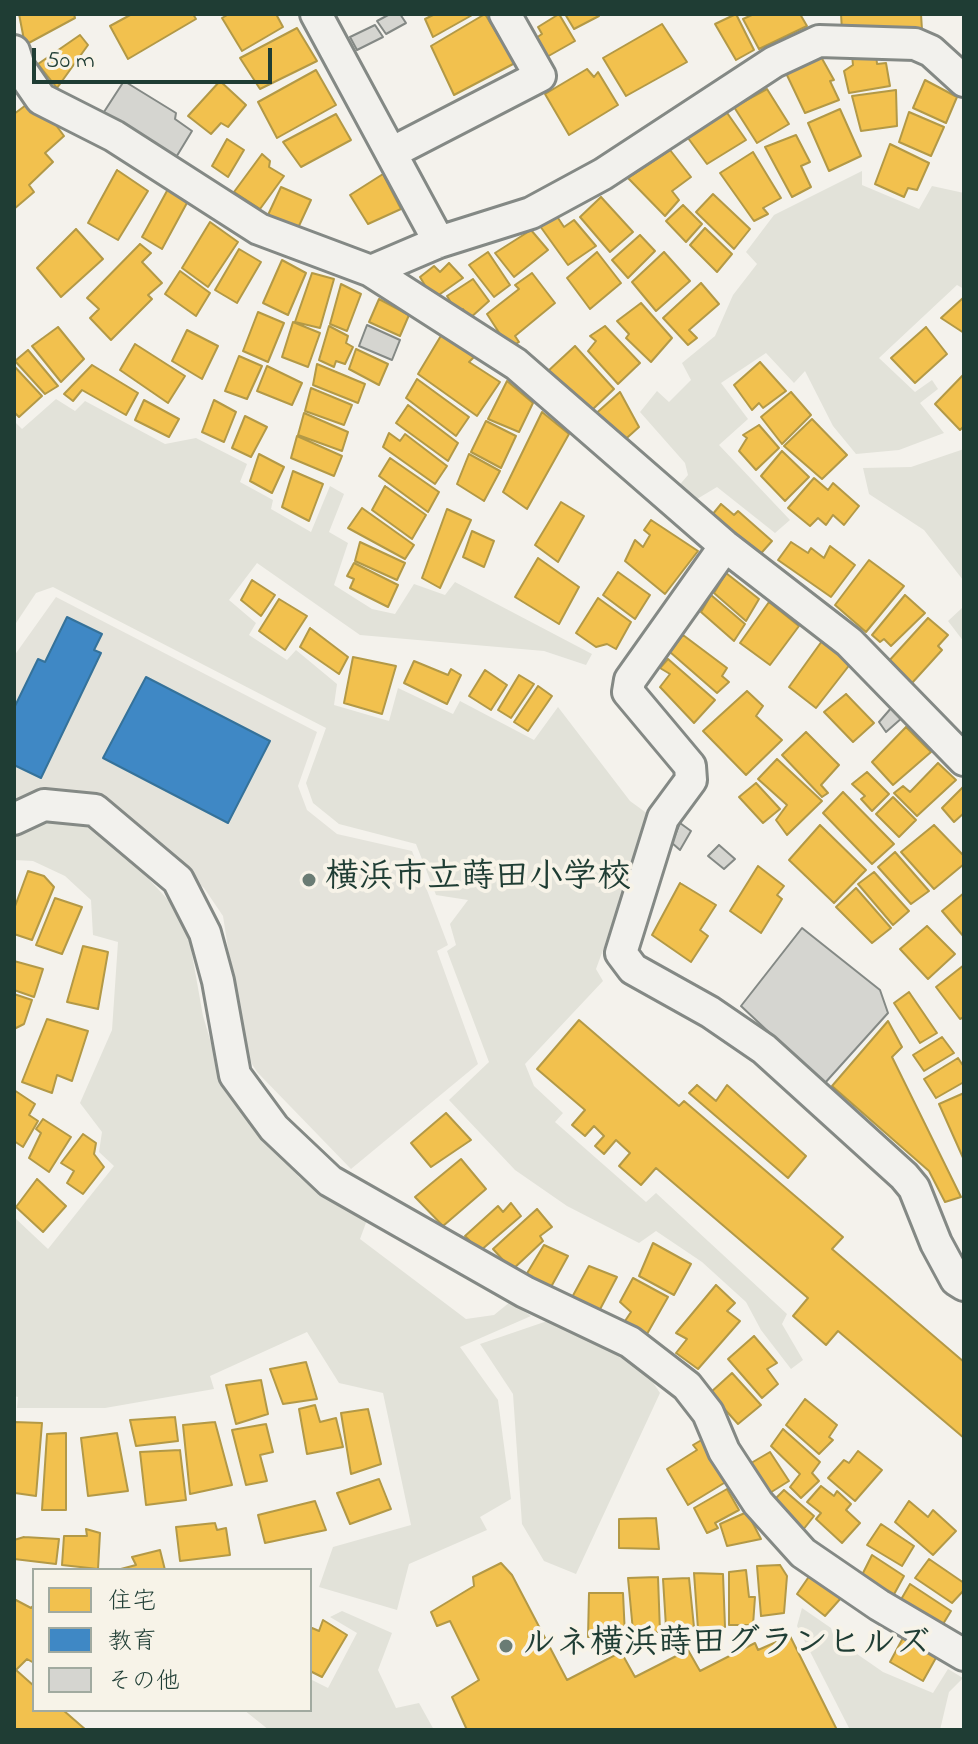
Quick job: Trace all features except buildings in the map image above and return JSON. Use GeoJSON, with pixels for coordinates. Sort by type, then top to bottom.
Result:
{"type":"FeatureCollection","features":[{"type":"Feature","properties":{"kind":"street"},"geometry":{"type":"LineString","coordinates":[[316,14],[439,242]]}},
{"type":"Feature","properties":{"kind":"street"},"geometry":{"type":"LineString","coordinates":[[391,153],[540,76],[505,14]]}},
{"type":"Feature","properties":{"kind":"street"},"geometry":{"type":"LineString","coordinates":[[371,271],[439,242],[531,213],[591,181],[774,62],[819,41],[915,44],[931,51],[964,81]]}},
{"type":"Feature","properties":{"kind":"street"},"geometry":{"type":"LineString","coordinates":[[14,51],[19,67],[41,99],[114,136],[259,229],[371,271],[516,364],[725,546],[849,642],[964,760]]}},
{"type":"Feature","properties":{"kind":"street"},"geometry":{"type":"LineString","coordinates":[[725,546],[630,680],[628,692],[690,766],[691,780],[663,818],[621,953],[633,969],[710,1012],[764,1049],[904,1176],[914,1188],[936,1243],[956,1280],[964,1285]]}},
{"type":"Feature","properties":{"kind":"street"},"geometry":{"type":"LineString","coordinates":[[14,819],[44,805],[95,810],[178,880],[205,933],[218,981],[235,1075],[274,1128],[330,1181],[525,1292],[630,1342],[687,1386],[708,1413],[724,1451],[758,1503],[803,1553],[879,1605],[961,1647]]}},
{"type":"Feature","properties":{"kind":"shaded area"},"geometry":{"type":"Polygon","coordinates":[[[862,171],[862,185],[919,209],[932,186],[964,193],[964,289],[957,285],[879,358],[915,392],[932,380],[938,389],[920,403],[944,433],[899,450],[856,454],[833,426],[805,371],[794,383],[766,353],[721,383],[748,419],[719,445],[790,520],[775,533],[717,487],[692,502],[676,489],[688,475],[685,463],[640,412],[657,391],[669,402],[691,380],[682,363],[715,336],[733,295],[757,264],[746,252],[774,215],[862,171]]]}},
{"type":"Feature","properties":{"kind":"shaded area"},"geometry":{"type":"Polygon","coordinates":[[[56,399],[75,411],[85,401],[165,444],[196,438],[247,464],[240,482],[273,500],[271,509],[311,532],[330,486],[344,494],[329,532],[348,543],[334,585],[372,609],[395,614],[414,584],[445,595],[455,582],[592,654],[586,665],[544,651],[360,635],[257,563],[229,600],[256,623],[249,635],[287,660],[296,650],[337,684],[334,705],[389,721],[398,688],[453,714],[460,701],[534,740],[558,707],[630,801],[652,817],[596,969],[603,981],[525,1064],[534,1086],[563,1113],[555,1122],[646,1202],[656,1193],[787,1314],[782,1324],[803,1360],[791,1369],[761,1330],[746,1302],[702,1262],[656,1231],[639,1243],[567,1206],[515,1170],[449,1100],[489,1062],[447,951],[456,945],[450,924],[468,900],[436,895],[416,844],[339,824],[313,803],[306,783],[326,728],[53,587],[36,593],[14,626],[14,421],[22,429],[56,399]]]}},
{"type":"Feature","properties":{"kind":"shaded area"},"geometry":{"type":"Polygon","coordinates":[[[964,449],[964,642],[948,621],[962,608],[963,580],[924,530],[869,494],[863,468],[911,467],[964,449]]]}},
{"type":"Feature","properties":{"kind":"shaded area","name":"横浜市立蒔田小学校"},"geometry":{"type":"Polygon","coordinates":[[[56,597],[317,732],[298,786],[307,810],[337,834],[412,851],[448,945],[437,951],[478,1064],[351,1169],[257,1072],[244,1051],[223,916],[204,888],[89,795],[14,808],[14,656],[56,597]]]}},
{"type":"Feature","properties":{"kind":"shaded area"},"geometry":{"type":"Polygon","coordinates":[[[46,814],[75,816],[117,845],[171,903],[190,943],[203,1016],[226,1093],[299,1177],[367,1220],[360,1239],[466,1319],[494,1315],[510,1302],[531,1316],[460,1347],[498,1400],[511,1499],[480,1517],[487,1530],[409,1564],[397,1610],[319,1587],[333,1547],[411,1525],[383,1393],[339,1383],[307,1332],[210,1376],[214,1389],[105,1408],[17,1408],[18,1397],[14,1396],[14,1217],[48,1249],[114,1166],[99,1152],[102,1132],[80,1103],[112,1030],[118,942],[93,935],[91,900],[65,876],[33,861],[14,860],[14,829],[46,814]]]}},
{"type":"Feature","properties":{"kind":"shaded area"},"geometry":{"type":"Polygon","coordinates":[[[556,1318],[646,1372],[660,1393],[576,1574],[544,1561],[522,1524],[513,1394],[480,1344],[556,1318]]]}},
{"type":"Feature","properties":{"kind":"shaded area"},"geometry":{"type":"Polygon","coordinates":[[[802,1608],[831,1628],[834,1638],[883,1672],[933,1693],[948,1669],[963,1678],[949,1692],[940,1730],[850,1730],[797,1626],[802,1608]]]}},
{"type":"Feature","properties":{"kind":"shaded area"},"geometry":{"type":"Polygon","coordinates":[[[342,1611],[392,1633],[378,1670],[396,1708],[419,1703],[434,1730],[269,1730],[246,1712],[312,1712],[312,1680],[328,1688],[357,1633],[330,1617],[342,1611]]]}},
{"type":"Feature","properties":{"kind":"place","name":"横浜市立蒔田小学校"},"geometry":{"type":"Point","coordinates":[309,880]}},
{"type":"Feature","properties":{"kind":"place","name":"ルネ横浜蒔田グランヒルズ"},"geometry":{"type":"Point","coordinates":[506,1646]}}]}
